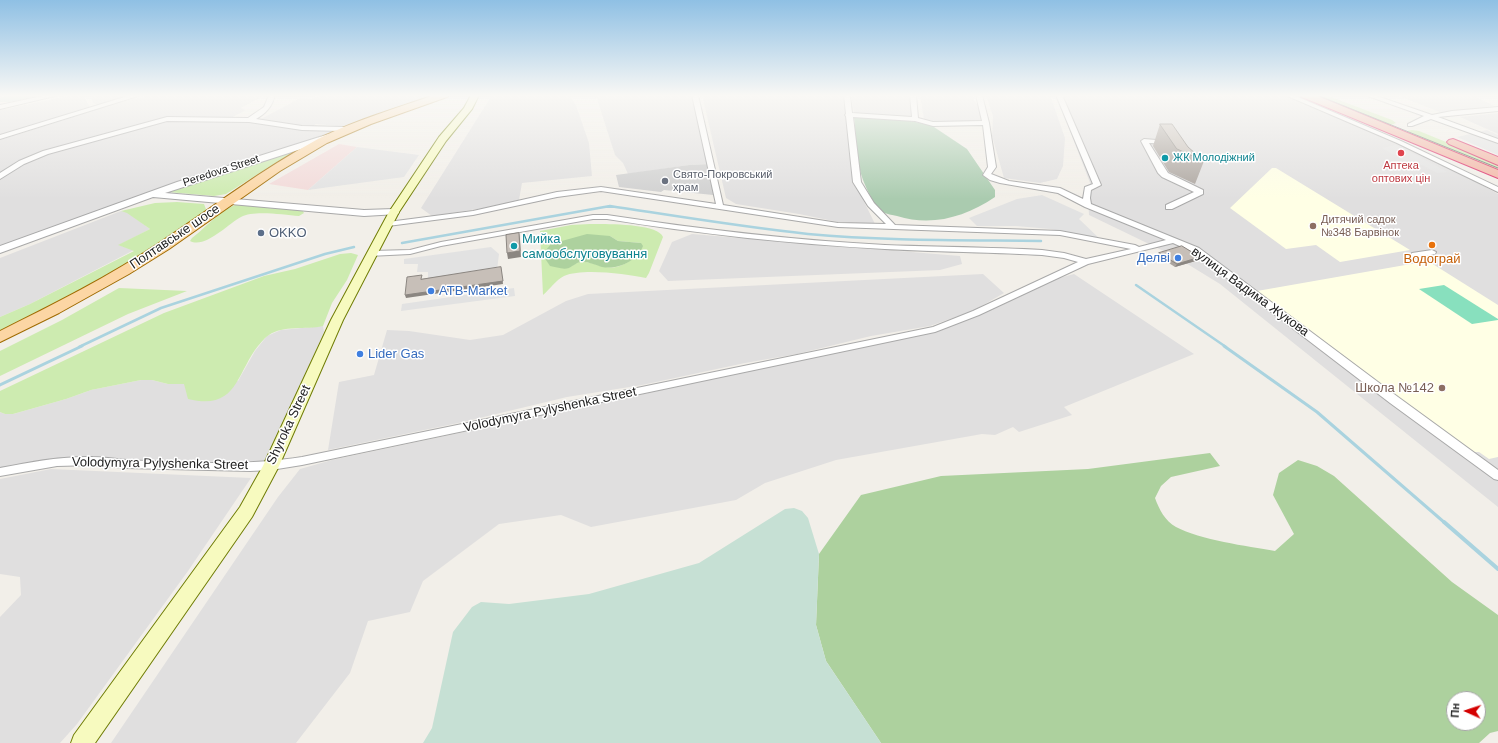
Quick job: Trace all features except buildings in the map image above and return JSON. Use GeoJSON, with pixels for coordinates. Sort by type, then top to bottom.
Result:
{"type":"FeatureCollection","features":[{"type":"Feature","properties":{"kind":"highway"},"geometry":{"type":"LineString","coordinates":[[1405,130],[1498,174]]}},
{"type":"Feature","properties":{"kind":"highway"},"geometry":{"type":"LineString","coordinates":[[1422,130],[1498,160]]}},
{"type":"Feature","properties":{"kind":"main road","name":"Shyroka Street"},"geometry":{"type":"LineString","coordinates":[[82,743],[246,512],[271,466],[337,320],[394,212],[442,139],[450,130]]}},
{"type":"Feature","properties":{"kind":"main road","name":"Полтавське шосе"},"geometry":{"type":"LineString","coordinates":[[0,337],[89,291],[140,261],[286,162],[324,141],[346,131]]}},
{"type":"Feature","properties":{"kind":"street"},"geometry":{"type":"LineString","coordinates":[[0,137],[24,130]]}},
{"type":"Feature","properties":{"kind":"street"},"geometry":{"type":"LineString","coordinates":[[0,177],[9,169],[32,158],[64,147],[128,130]]}},
{"type":"Feature","properties":{"kind":"street"},"geometry":{"type":"LineString","coordinates":[[703,130],[720,207]]}},
{"type":"Feature","properties":{"kind":"street"},"geometry":{"type":"LineString","coordinates":[[850,130],[857,182],[871,204],[893,227]]}},
{"type":"Feature","properties":{"kind":"street","name":"вулиця Вадима Жукова"},"geometry":{"type":"LineString","coordinates":[[987,130],[992,167],[987,175],[991,178],[1000,182],[1031,185],[1059,191],[1196,250],[1394,400],[1498,476]]}},
{"type":"Feature","properties":{"kind":"street"},"geometry":{"type":"LineString","coordinates":[[1074,130],[1097,184],[1088,189],[1086,198],[1088,204]]}},
{"type":"Feature","properties":{"kind":"street"},"geometry":{"type":"LineString","coordinates":[[1371,130],[1498,190]]}},
{"type":"Feature","properties":{"kind":"street"},"geometry":{"type":"LineString","coordinates":[[1465,130],[1498,142]]}},
{"type":"Feature","properties":{"kind":"street","name":"Peredova Street"},"geometry":{"type":"LineString","coordinates":[[0,250],[148,195],[346,131]]}},
{"type":"Feature","properties":{"kind":"street"},"geometry":{"type":"LineString","coordinates":[[1169,207],[1200,192],[1165,175],[1161,171],[1144,141],[1169,142],[1173,149]]}},
{"type":"Feature","properties":{"kind":"street"},"geometry":{"type":"LineString","coordinates":[[1440,162],[1460,157]]}},
{"type":"Feature","properties":{"kind":"street"},"geometry":{"type":"LineString","coordinates":[[388,224],[485,211],[535,199],[588,189],[615,190],[838,225],[1060,233],[1139,248]]}},
{"type":"Feature","properties":{"kind":"street"},"geometry":{"type":"LineString","coordinates":[[148,195],[364,213],[394,212]]}},
{"type":"Feature","properties":{"kind":"street"},"geometry":{"type":"LineString","coordinates":[[372,254],[410,252],[441,244],[593,217],[693,230],[803,241],[868,246],[1043,253],[1075,258],[1085,262]]}},
{"type":"Feature","properties":{"kind":"street","name":"Volodymyra Pylyshenka Street"},"geometry":{"type":"LineString","coordinates":[[0,472],[57,462],[94,461],[126,464],[271,466],[388,444],[935,329],[976,313],[1085,262],[1139,248],[1174,241]]}},
{"type":"Feature","properties":{"kind":"street"},"geometry":{"type":"LineString","coordinates":[[1415,254],[1432,252]]}},
{"type":"Feature","properties":{"kind":"shaded area"},"geometry":{"type":"Polygon","coordinates":[[[0,130],[24,130],[0,137],[0,130]]]}},
{"type":"Feature","properties":{"kind":"shaded area"},"geometry":{"type":"Polygon","coordinates":[[[33,130],[127,130],[31,157],[0,172],[0,140],[33,130]]]}},
{"type":"Feature","properties":{"kind":"shaded area"},"geometry":{"type":"Polygon","coordinates":[[[132,130],[301,130],[328,130],[339,132],[199,174],[0,248],[0,180],[13,169],[37,157],[67,147],[132,130]]]}},
{"type":"Feature","properties":{"kind":"shaded area"},"geometry":{"type":"Polygon","coordinates":[[[470,130],[584,130],[589,143],[592,176],[522,183],[519,200],[484,208],[432,216],[421,208],[470,130]]]}},
{"type":"Feature","properties":{"kind":"shaded area"},"geometry":{"type":"Polygon","coordinates":[[[607,130],[703,130],[710,164],[689,165],[628,174],[623,163],[615,155],[607,130]]]}},
{"type":"Feature","properties":{"kind":"shaded area"},"geometry":{"type":"Polygon","coordinates":[[[710,130],[848,130],[854,181],[875,224],[838,222],[736,204],[726,198],[710,130]]]}},
{"type":"Feature","properties":{"kind":"shaded area"},"geometry":{"type":"Polygon","coordinates":[[[855,130],[938,130],[967,149],[995,190],[995,197],[972,210],[948,218],[923,220],[887,214],[882,212],[876,205],[865,184],[859,165],[855,130]]]}},
{"type":"Feature","properties":{"kind":"shaded area"},"geometry":{"type":"Polygon","coordinates":[[[992,130],[1062,130],[1065,138],[1063,166],[1057,179],[1040,183],[1004,178],[992,136],[992,130]]]}},
{"type":"Feature","properties":{"kind":"shaded area"},"geometry":{"type":"Polygon","coordinates":[[[1069,130],[1365,130],[1455,170],[1498,194],[1498,507],[1220,284],[1176,257],[1089,215],[1088,197],[1090,183],[1069,130]]]}},
{"type":"Feature","properties":{"kind":"shaded area"},"geometry":{"type":"Polygon","coordinates":[[[1487,130],[1498,135],[1498,155],[1457,137],[1487,130]]]}},
{"type":"Feature","properties":{"kind":"shaded area"},"geometry":{"type":"Polygon","coordinates":[[[1488,130],[1498,130],[1498,134],[1488,130]]]}},
{"type":"Feature","properties":{"kind":"shaded area"},"geometry":{"type":"Polygon","coordinates":[[[339,144],[357,147],[308,190],[269,184],[339,144]]]}},
{"type":"Feature","properties":{"kind":"shaded area"},"geometry":{"type":"Polygon","coordinates":[[[1396,145],[1448,172],[1437,173],[1418,163],[1403,160],[1382,148],[1396,145]]]}},
{"type":"Feature","properties":{"kind":"shaded area"},"geometry":{"type":"Polygon","coordinates":[[[357,147],[419,155],[404,177],[308,190],[357,147]]]}},
{"type":"Feature","properties":{"kind":"shaded area","name":"Свято-Покровський храм"},"geometry":{"type":"Polygon","coordinates":[[[710,164],[715,191],[713,195],[664,190],[661,192],[619,187],[616,175],[689,165],[710,164]]]}},
{"type":"Feature","properties":{"kind":"shaded area","name":"Дитячий садок №348 Барвінок"},"geometry":{"type":"Polygon","coordinates":[[[1272,168],[1276,168],[1410,250],[1340,262],[1316,245],[1286,249],[1230,208],[1272,168]]]}},
{"type":"Feature","properties":{"kind":"shaded area"},"geometry":{"type":"Polygon","coordinates":[[[1042,195],[1084,214],[1079,219],[1101,240],[1050,229],[1016,226],[977,226],[969,218],[1017,199],[1042,195]]]}},
{"type":"Feature","properties":{"kind":"shaded area"},"geometry":{"type":"Polygon","coordinates":[[[121,211],[127,212],[150,229],[119,245],[134,250],[30,304],[0,317],[0,258],[121,211]]]}},
{"type":"Feature","properties":{"kind":"shaded area"},"geometry":{"type":"Polygon","coordinates":[[[692,234],[960,256],[962,264],[940,270],[668,281],[659,271],[672,242],[692,234]]]}},
{"type":"Feature","properties":{"kind":"shaded area"},"geometry":{"type":"Polygon","coordinates":[[[491,247],[499,254],[497,270],[428,280],[428,272],[417,272],[418,264],[404,264],[404,259],[491,247]]]}},
{"type":"Feature","properties":{"kind":"shaded area","name":"Школа №142"},"geometry":{"type":"Polygon","coordinates":[[[1428,261],[1498,305],[1498,457],[1489,459],[1479,452],[1471,452],[1257,291],[1428,261]]]}},
{"type":"Feature","properties":{"kind":"shaded area"},"geometry":{"type":"Polygon","coordinates":[[[983,274],[1004,293],[973,311],[930,326],[871,336],[797,354],[745,363],[642,385],[567,397],[463,422],[328,450],[339,382],[374,375],[387,330],[409,331],[470,340],[503,335],[566,301],[588,294],[983,274]]]}},
{"type":"Feature","properties":{"kind":"shaded area"},"geometry":{"type":"Polygon","coordinates":[[[1074,274],[1194,354],[1064,407],[1072,415],[1019,432],[1013,427],[995,435],[982,434],[836,460],[765,483],[736,500],[591,527],[561,515],[499,524],[423,581],[410,612],[368,621],[350,673],[296,743],[111,743],[278,497],[300,469],[332,460],[939,329],[989,311],[1059,278],[1074,274]]]}},
{"type":"Feature","properties":{"kind":"shaded area"},"geometry":{"type":"Polygon","coordinates":[[[514,288],[515,296],[401,311],[402,304],[514,288]]]}},
{"type":"Feature","properties":{"kind":"shaded area"},"geometry":{"type":"Polygon","coordinates":[[[323,326],[324,332],[269,455],[264,461],[205,463],[130,460],[56,460],[0,469],[0,412],[5,414],[13,414],[66,399],[91,390],[141,380],[152,380],[168,384],[238,381],[255,351],[267,336],[281,330],[323,326]]]}},
{"type":"Feature","properties":{"kind":"shaded area"},"geometry":{"type":"Polygon","coordinates":[[[51,469],[251,478],[188,571],[77,724],[60,743],[0,743],[0,617],[21,595],[20,577],[0,574],[0,479],[51,469]]]}},
{"type":"Feature","properties":{"kind":"shaded area"},"geometry":{"type":"Polygon","coordinates":[[[794,508],[802,511],[808,518],[819,554],[816,625],[826,661],[881,743],[423,743],[432,728],[453,632],[472,607],[481,602],[509,604],[589,594],[699,563],[785,509],[794,508]]]}},
{"type":"Feature","properties":{"kind":"green space"},"geometry":{"type":"Polygon","coordinates":[[[1407,131],[1419,131],[1498,163],[1498,171],[1408,133],[1407,131]]]}},
{"type":"Feature","properties":{"kind":"green space"},"geometry":{"type":"Polygon","coordinates":[[[293,152],[226,194],[214,196],[168,192],[192,182],[293,152]]]}},
{"type":"Feature","properties":{"kind":"green space"},"geometry":{"type":"Polygon","coordinates":[[[177,202],[204,204],[207,212],[133,260],[0,332],[0,317],[30,304],[134,251],[118,245],[150,229],[127,213],[121,211],[155,203],[177,202]]]}},
{"type":"Feature","properties":{"kind":"green space"},"geometry":{"type":"Polygon","coordinates":[[[242,203],[253,204],[266,208],[302,210],[304,213],[299,216],[269,214],[247,215],[236,220],[209,239],[196,243],[190,241],[222,212],[242,203]]]}},
{"type":"Feature","properties":{"kind":"green space"},"geometry":{"type":"Polygon","coordinates":[[[571,225],[630,225],[651,229],[659,232],[663,237],[646,278],[605,272],[582,272],[564,276],[543,295],[540,231],[571,225]],[[610,236],[568,268],[578,262],[588,262],[611,268],[616,267],[626,263],[640,253],[641,243],[618,241],[610,236]]]}},
{"type":"Feature","properties":{"kind":"green space"},"geometry":{"type":"Polygon","coordinates":[[[587,234],[610,236],[618,241],[641,243],[643,246],[632,260],[620,266],[608,268],[579,262],[567,269],[550,266],[546,260],[546,250],[551,244],[587,234]]]}},
{"type":"Feature","properties":{"kind":"green space"},"geometry":{"type":"Polygon","coordinates":[[[351,253],[358,255],[347,280],[332,303],[323,326],[281,330],[267,336],[258,346],[233,388],[226,395],[217,400],[204,401],[188,399],[184,384],[168,384],[152,380],[141,380],[91,390],[66,399],[13,414],[5,414],[0,412],[0,391],[164,313],[264,276],[295,269],[340,254],[351,253]]]}},
{"type":"Feature","properties":{"kind":"green space"},"geometry":{"type":"Polygon","coordinates":[[[1444,285],[1498,320],[1472,324],[1419,289],[1444,285]]]}},
{"type":"Feature","properties":{"kind":"green space"},"geometry":{"type":"Polygon","coordinates":[[[119,288],[187,291],[128,314],[0,376],[0,351],[62,320],[119,288]]]}},
{"type":"Feature","properties":{"kind":"green space"},"geometry":{"type":"Polygon","coordinates":[[[1210,453],[1220,466],[1171,477],[1161,486],[1155,498],[1163,514],[1176,527],[1198,536],[1275,551],[1294,534],[1273,495],[1279,473],[1298,460],[1317,466],[1334,476],[1452,582],[1498,615],[1498,731],[1490,733],[1479,743],[881,743],[826,661],[816,625],[819,554],[861,495],[941,476],[1088,469],[1210,453]]]}},
{"type":"Feature","properties":{"kind":"waterway"},"geometry":{"type":"LineString","coordinates":[[402,243],[604,207]]}},
{"type":"Feature","properties":{"kind":"waterway"},"geometry":{"type":"LineString","coordinates":[[604,207],[617,207]]}},
{"type":"Feature","properties":{"kind":"waterway"},"geometry":{"type":"LineString","coordinates":[[604,207],[617,207]]}},
{"type":"Feature","properties":{"kind":"waterway"},"geometry":{"type":"LineString","coordinates":[[617,207],[734,225],[808,234],[895,239],[1041,241]]}},
{"type":"Feature","properties":{"kind":"waterway"},"geometry":{"type":"LineString","coordinates":[[79,347],[161,308],[325,254],[354,247]]}},
{"type":"Feature","properties":{"kind":"waterway"},"geometry":{"type":"LineString","coordinates":[[1136,285],[1226,347]]}},
{"type":"Feature","properties":{"kind":"waterway"},"geometry":{"type":"LineString","coordinates":[[0,385],[82,346]]}},
{"type":"Feature","properties":{"kind":"waterway"},"geometry":{"type":"LineString","coordinates":[[1224,346],[1317,412],[1445,523]]}},
{"type":"Feature","properties":{"kind":"waterway"},"geometry":{"type":"LineString","coordinates":[[1444,522],[1498,569]]}},
{"type":"Feature","properties":{"kind":"tram line"},"geometry":{"type":"LineString","coordinates":[[1403,130],[1498,168]]}},
{"type":"Feature","properties":{"kind":"place","name":"Аптека оптових цін"},"geometry":{"type":"Point","coordinates":[1401,153]}},
{"type":"Feature","properties":{"kind":"place","name":"ЖК Молодіжний"},"geometry":{"type":"Point","coordinates":[1165,158]}},
{"type":"Feature","properties":{"kind":"place","name":"Свято-Покровський храм"},"geometry":{"type":"Point","coordinates":[665,181]}},
{"type":"Feature","properties":{"kind":"place","name":"Дитячий садок №348 Барвінок"},"geometry":{"type":"Point","coordinates":[1313,226]}},
{"type":"Feature","properties":{"kind":"place","name":"OKKO"},"geometry":{"type":"Point","coordinates":[261,233]}},
{"type":"Feature","properties":{"kind":"place","name":"Водограй"},"geometry":{"type":"Point","coordinates":[1432,245]}},
{"type":"Feature","properties":{"kind":"place","name":"Мийка самообслуговування"},"geometry":{"type":"Point","coordinates":[514,246]}},
{"type":"Feature","properties":{"kind":"place","name":"Делві"},"geometry":{"type":"Point","coordinates":[1178,258]}},
{"type":"Feature","properties":{"kind":"place","name":"ATB-Market"},"geometry":{"type":"Point","coordinates":[431,291]}},
{"type":"Feature","properties":{"kind":"place","name":"Lider Gas"},"geometry":{"type":"Point","coordinates":[360,354]}},
{"type":"Feature","properties":{"kind":"place","name":"Школа №142"},"geometry":{"type":"Point","coordinates":[1442,388]}}]}
